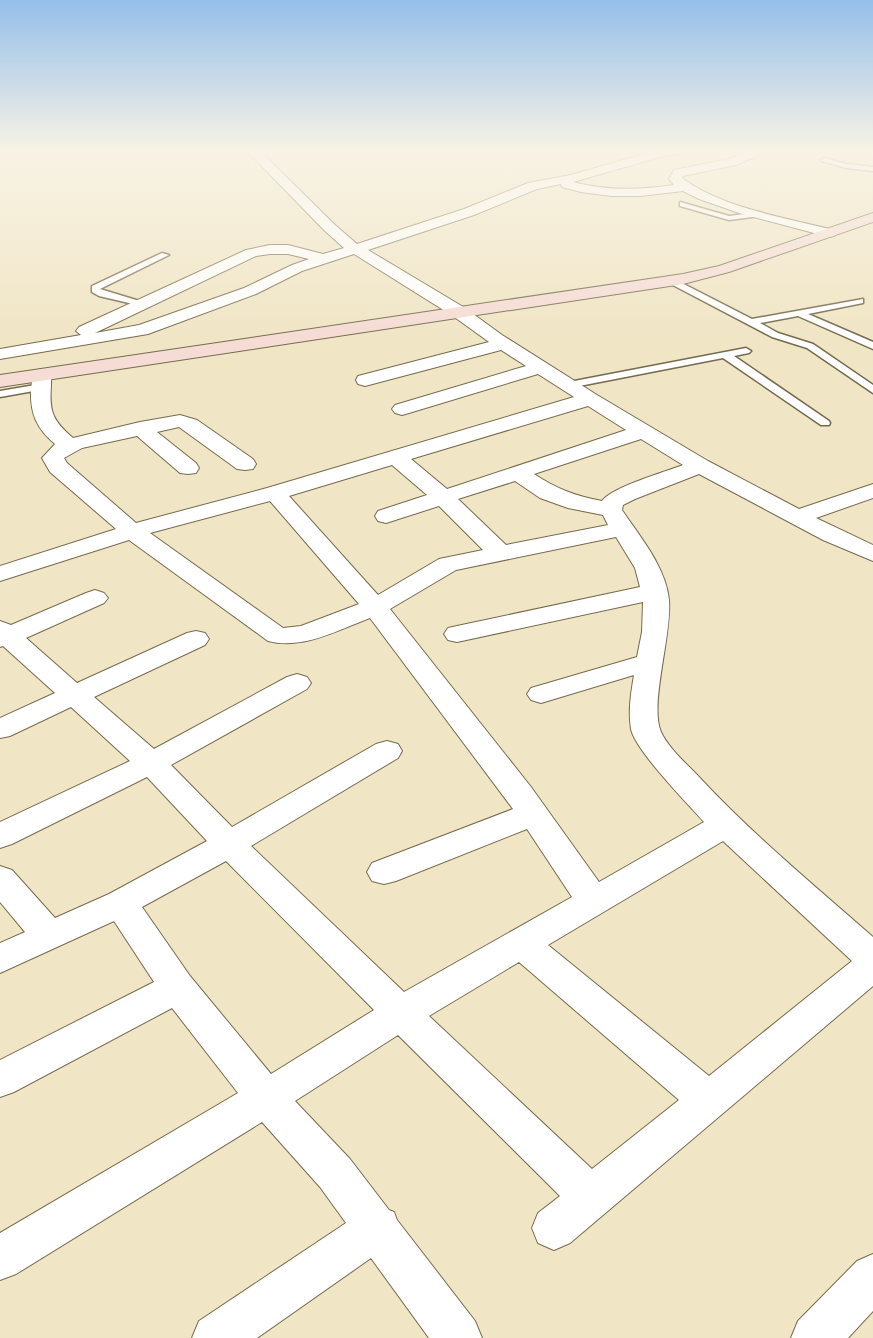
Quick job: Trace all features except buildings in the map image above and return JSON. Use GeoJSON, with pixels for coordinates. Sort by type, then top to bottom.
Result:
{"type":"FeatureCollection","features":[{"type":"Feature","properties":{"kind":"main road"},"geometry":{"type":"LineString","coordinates":[[0,381],[41,381],[459,312],[672,280],[724,269],[873,217]]}},
{"type":"Feature","properties":{"kind":"street"},"geometry":{"type":"LineString","coordinates":[[314,212],[330,228],[358,249],[459,312],[540,367],[700,466],[873,554]]}},
{"type":"Feature","properties":{"kind":"street"},"geometry":{"type":"LineString","coordinates":[[0,354],[55,347],[142,330],[250,291],[291,271],[468,212]]}},
{"type":"Feature","properties":{"kind":"street"},"geometry":{"type":"LineString","coordinates":[[755,212],[828,233]]}},
{"type":"Feature","properties":{"kind":"street"},"geometry":{"type":"LineString","coordinates":[[55,347],[256,251],[272,249],[297,250],[324,260]]}},
{"type":"Feature","properties":{"kind":"street"},"geometry":{"type":"LineString","coordinates":[[365,380],[504,344]]}},
{"type":"Feature","properties":{"kind":"street"},"geometry":{"type":"LineString","coordinates":[[402,409],[540,367]]}},
{"type":"Feature","properties":{"kind":"street"},"geometry":{"type":"LineString","coordinates":[[41,381],[40,412],[54,433],[70,446]]}},
{"type":"Feature","properties":{"kind":"street"},"geometry":{"type":"LineString","coordinates":[[0,574],[132,531],[275,493],[395,457],[580,392]]}},
{"type":"Feature","properties":{"kind":"street"},"geometry":{"type":"LineString","coordinates":[[245,464],[185,422],[173,421],[70,446],[56,453],[53,458],[58,466],[132,531],[261,626],[277,634],[291,636],[307,633],[375,608],[448,564],[500,554],[616,520]]}},
{"type":"Feature","properties":{"kind":"street"},"geometry":{"type":"LineString","coordinates":[[140,428],[188,468]]}},
{"type":"Feature","properties":{"kind":"street"},"geometry":{"type":"LineString","coordinates":[[386,516],[643,431]]}},
{"type":"Feature","properties":{"kind":"street"},"geometry":{"type":"LineString","coordinates":[[395,457],[443,497],[500,554]]}},
{"type":"Feature","properties":{"kind":"street"},"geometry":{"type":"LineString","coordinates":[[700,466],[627,494],[613,502],[616,520],[647,568],[656,599],[655,632],[643,706],[646,731],[672,768],[725,825],[873,958]]}},
{"type":"Feature","properties":{"kind":"street"},"geometry":{"type":"LineString","coordinates":[[518,473],[548,493],[616,520]]}},
{"type":"Feature","properties":{"kind":"street"},"geometry":{"type":"LineString","coordinates":[[798,517],[873,491]]}},
{"type":"Feature","properties":{"kind":"street"},"geometry":{"type":"LineString","coordinates":[[275,493],[375,608],[533,814],[594,902]]}},
{"type":"Feature","properties":{"kind":"street"},"geometry":{"type":"LineString","coordinates":[[457,634],[654,592]]}},
{"type":"Feature","properties":{"kind":"street"},"geometry":{"type":"LineString","coordinates":[[95,598],[2,635],[151,763],[229,844],[591,1197]]}},
{"type":"Feature","properties":{"kind":"street"},"geometry":{"type":"LineString","coordinates":[[0,729],[196,639]]}},
{"type":"Feature","properties":{"kind":"street"},"geometry":{"type":"LineString","coordinates":[[540,694],[649,662]]}},
{"type":"Feature","properties":{"kind":"street"},"geometry":{"type":"LineString","coordinates":[[0,836],[151,763],[297,683]]}},
{"type":"Feature","properties":{"kind":"street"},"geometry":{"type":"LineString","coordinates":[[0,960],[121,903],[229,844],[387,751]]}},
{"type":"Feature","properties":{"kind":"street"},"geometry":{"type":"LineString","coordinates":[[384,872],[533,814]]}},
{"type":"Feature","properties":{"kind":"street"},"geometry":{"type":"LineString","coordinates":[[0,1258],[266,1098],[401,1013],[725,825]]}},
{"type":"Feature","properties":{"kind":"street"},"geometry":{"type":"LineString","coordinates":[[0,879],[50,936]]}},
{"type":"Feature","properties":{"kind":"street"},"geometry":{"type":"LineString","coordinates":[[121,903],[177,987],[266,1098],[335,1173],[378,1227],[458,1338]]}},
{"type":"Feature","properties":{"kind":"street"},"geometry":{"type":"LineString","coordinates":[[522,944],[709,1101]]}},
{"type":"Feature","properties":{"kind":"street"},"geometry":{"type":"LineString","coordinates":[[554,1228],[873,965]]}},
{"type":"Feature","properties":{"kind":"street"},"geometry":{"type":"LineString","coordinates":[[0,1080],[177,987]]}},
{"type":"Feature","properties":{"kind":"street"},"geometry":{"type":"LineString","coordinates":[[216,1338],[378,1227]]}},
{"type":"Feature","properties":{"kind":"street"},"geometry":{"type":"LineString","coordinates":[[815,1338],[873,1277]]}},
{"type":"Feature","properties":{"kind":"lane"},"geometry":{"type":"LineString","coordinates":[[711,212],[729,218],[760,214]]}},
{"type":"Feature","properties":{"kind":"lane"},"geometry":{"type":"LineString","coordinates":[[143,304],[102,294],[96,292],[95,288],[165,255]]}},
{"type":"Feature","properties":{"kind":"lane"},"geometry":{"type":"LineString","coordinates":[[672,280],[775,335],[810,346],[873,390]]}},
{"type":"Feature","properties":{"kind":"lane"},"geometry":{"type":"LineString","coordinates":[[752,322],[860,301]]}},
{"type":"Feature","properties":{"kind":"lane"},"geometry":{"type":"LineString","coordinates":[[799,313],[873,346]]}},
{"type":"Feature","properties":{"kind":"lane"},"geometry":{"type":"LineString","coordinates":[[580,392],[746,351]]}},
{"type":"Feature","properties":{"kind":"lane"},"geometry":{"type":"LineString","coordinates":[[726,355],[825,423]]}},
{"type":"Feature","properties":{"kind":"lane"},"geometry":{"type":"LineString","coordinates":[[0,394],[41,381]]}}]}
